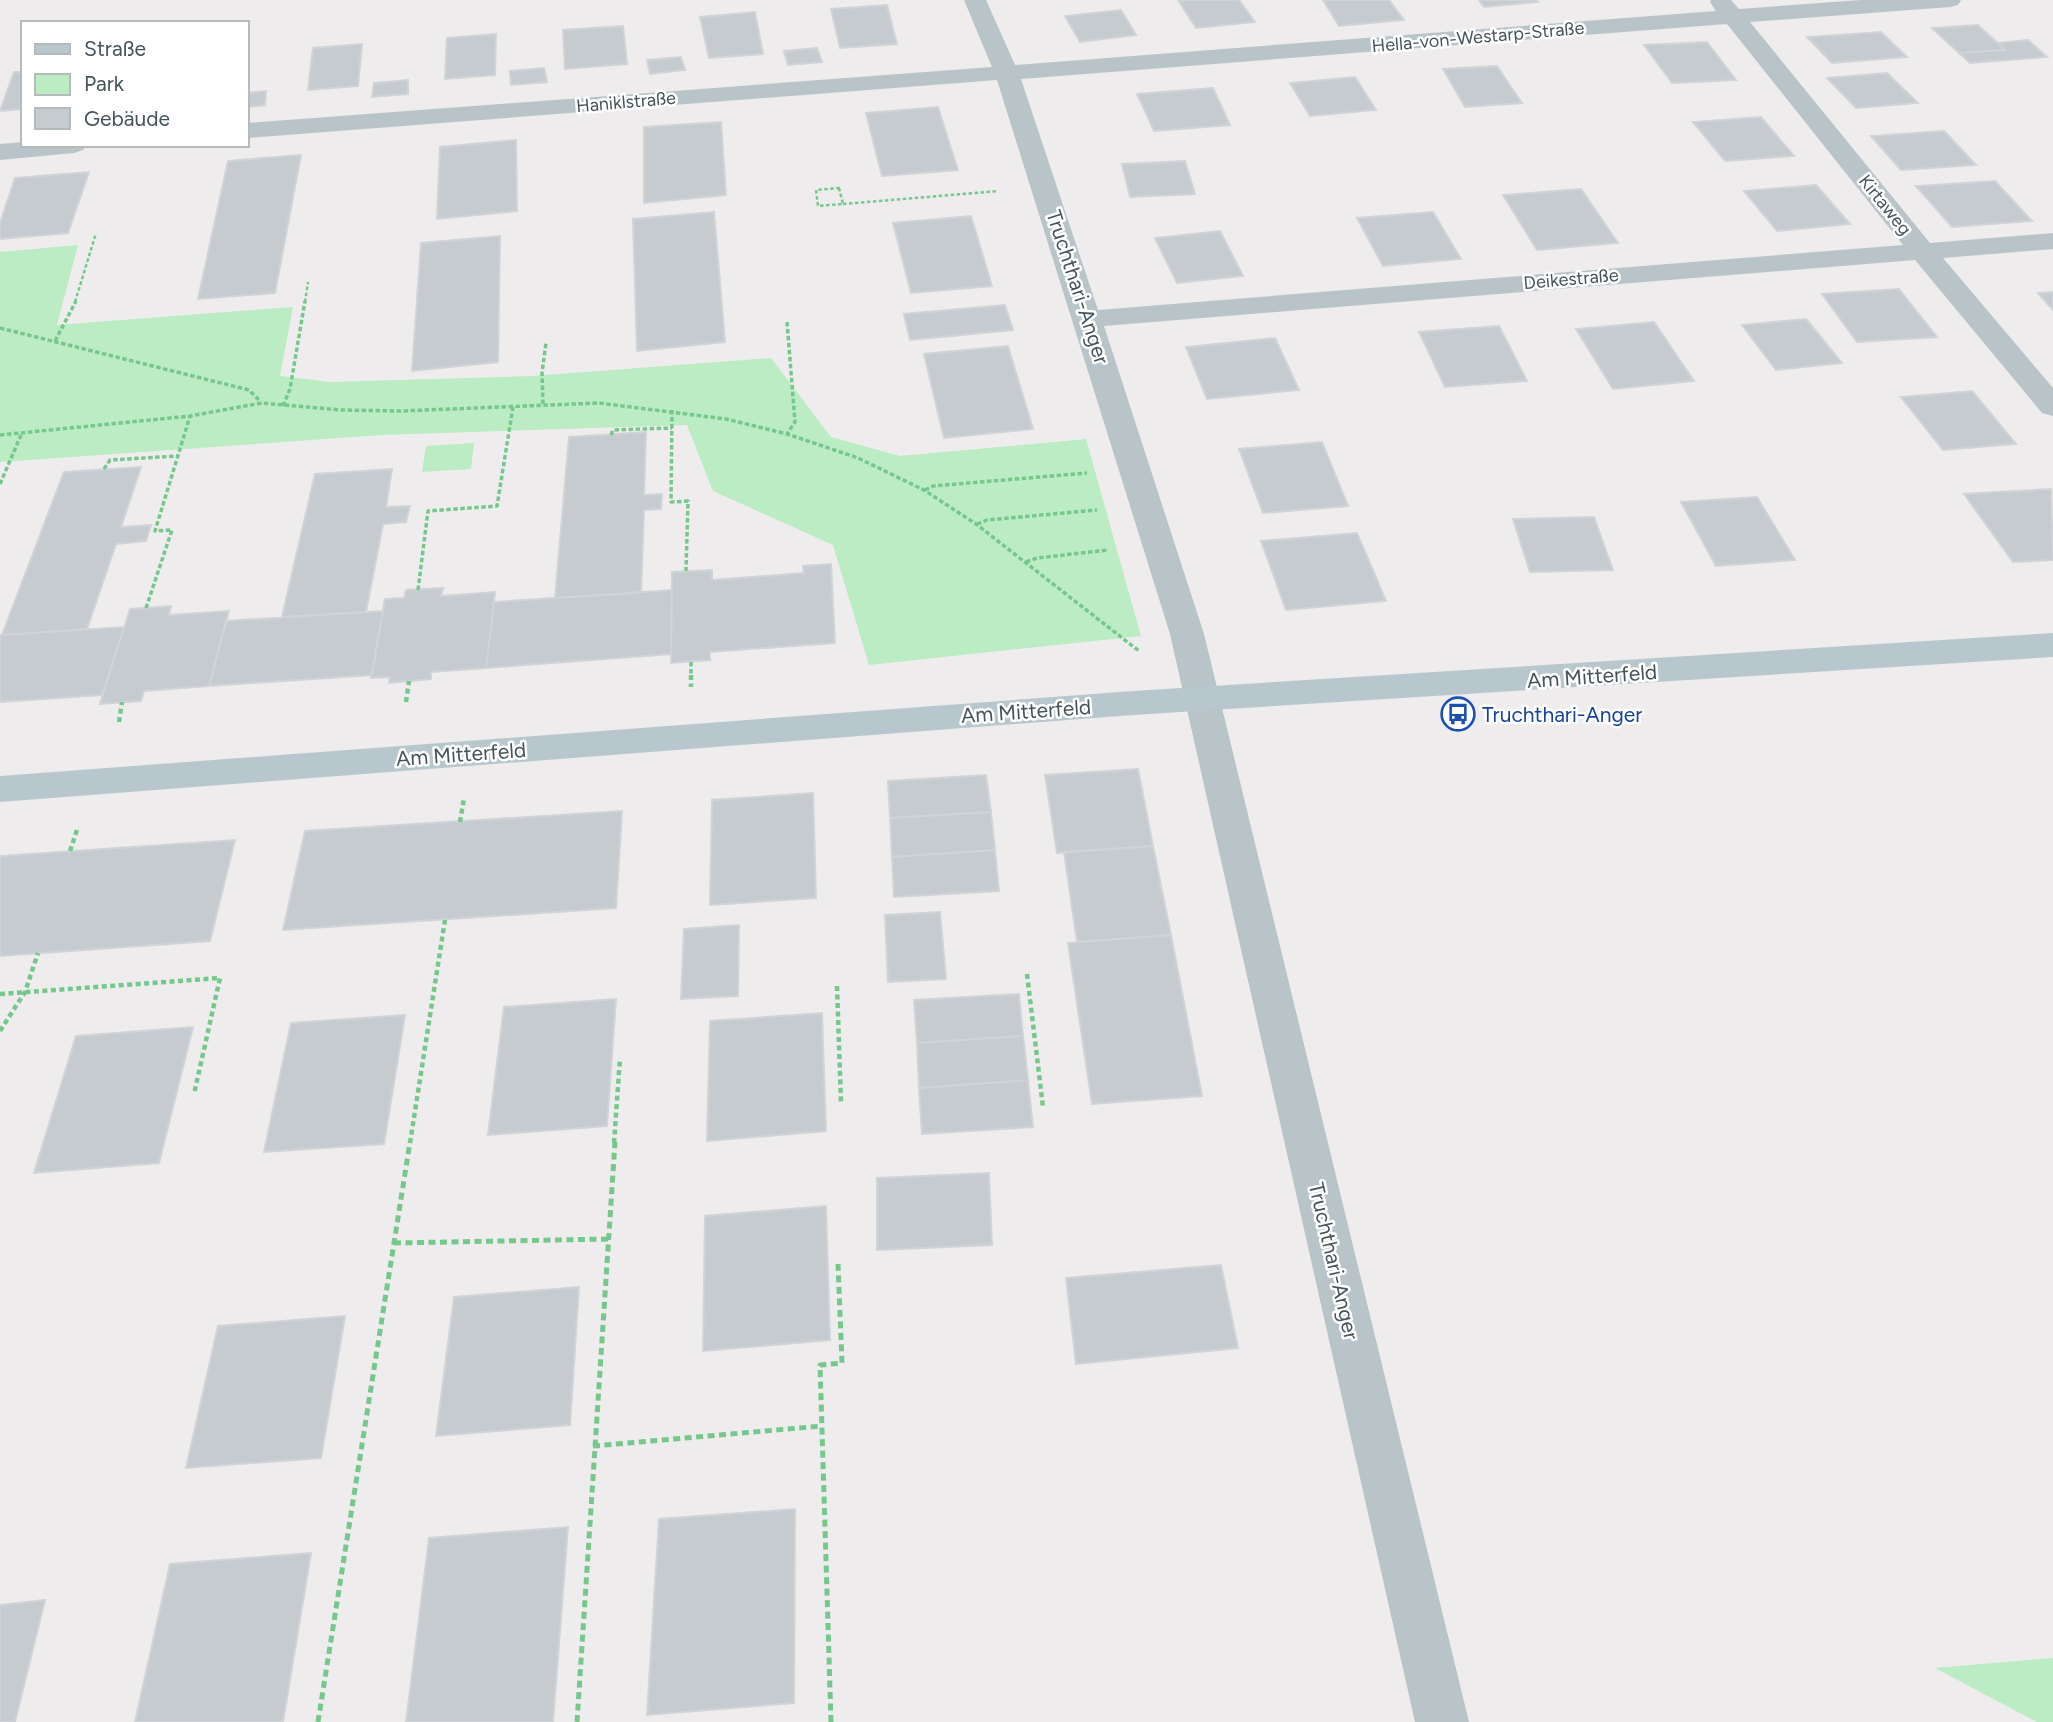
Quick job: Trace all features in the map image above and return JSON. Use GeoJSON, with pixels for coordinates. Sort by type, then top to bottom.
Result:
{"type":"FeatureCollection","features":[{"type":"Feature","properties":{"kind":"street","name":"Truchthari-Anger"},"geometry":{"type":"LineString","coordinates":[[975,0],[1017,98],[1187,634],[1443,1722]]}},
{"type":"Feature","properties":{"kind":"street","name":"Hella-von-Westarp-Straße"},"geometry":{"type":"LineString","coordinates":[[1006,72],[1726,8],[1950,0]]}},
{"type":"Feature","properties":{"kind":"street","name":"Kirtaweg"},"geometry":{"type":"LineString","coordinates":[[1726,8],[1922,251],[2053,407]]}},
{"type":"Feature","properties":{"kind":"street","name":"Haniklstraße"},"geometry":{"type":"LineString","coordinates":[[248,131],[1006,72]]}},
{"type":"Feature","properties":{"kind":"street"},"geometry":{"type":"LineString","coordinates":[[0,152],[53,147]]}},
{"type":"Feature","properties":{"kind":"street","name":"Deikestraße"},"geometry":{"type":"LineString","coordinates":[[1089,319],[2053,241]]}},
{"type":"Feature","properties":{"kind":"street","name":"Am Mitterfeld"},"geometry":{"type":"LineString","coordinates":[[0,789],[1201,699],[2053,645]]}},
{"type":"Feature","properties":{"kind":"path"},"geometry":{"type":"LineString","coordinates":[[842,204],[839,188],[816,190],[818,206],[842,204],[1009,190]]}},
{"type":"Feature","properties":{"kind":"path"},"geometry":{"type":"LineString","coordinates":[[55,341],[82,281],[96,233]]}},
{"type":"Feature","properties":{"kind":"path"},"geometry":{"type":"LineString","coordinates":[[283,406],[290,389],[308,282]]}},
{"type":"Feature","properties":{"kind":"path"},"geometry":{"type":"LineString","coordinates":[[787,322],[795,422],[787,434]]}},
{"type":"Feature","properties":{"kind":"path"},"geometry":{"type":"LineString","coordinates":[[0,328],[249,390],[262,403]]}},
{"type":"Feature","properties":{"kind":"path"},"geometry":{"type":"LineString","coordinates":[[543,404],[542,373],[546,343]]}},
{"type":"Feature","properties":{"kind":"path"},"geometry":{"type":"LineString","coordinates":[[0,435],[190,416],[262,403],[401,411],[599,403],[672,410],[726,419],[787,434],[858,458],[924,490],[976,524],[1148,658]]}},
{"type":"Feature","properties":{"kind":"path"},"geometry":{"type":"LineString","coordinates":[[418,590],[428,511],[497,506],[513,407]]}},
{"type":"Feature","properties":{"kind":"path"},"geometry":{"type":"LineString","coordinates":[[672,410],[671,502],[688,501],[686,571]]}},
{"type":"Feature","properties":{"kind":"path"},"geometry":{"type":"LineString","coordinates":[[146,608],[172,530],[155,531],[190,416]]}},
{"type":"Feature","properties":{"kind":"path"},"geometry":{"type":"LineString","coordinates":[[611,435],[612,430],[672,428]]}},
{"type":"Feature","properties":{"kind":"path"},"geometry":{"type":"LineString","coordinates":[[0,484],[21,435]]}},
{"type":"Feature","properties":{"kind":"path"},"geometry":{"type":"LineString","coordinates":[[104,469],[110,460],[177,456]]}},
{"type":"Feature","properties":{"kind":"path"},"geometry":{"type":"LineString","coordinates":[[924,490],[933,486],[1096,472]]}},
{"type":"Feature","properties":{"kind":"path"},"geometry":{"type":"LineString","coordinates":[[976,524],[988,520],[1107,509]]}},
{"type":"Feature","properties":{"kind":"path"},"geometry":{"type":"LineString","coordinates":[[1026,562],[1037,558],[1118,549]]}},
{"type":"Feature","properties":{"kind":"path"},"geometry":{"type":"LineString","coordinates":[[691,662],[691,687]]}},
{"type":"Feature","properties":{"kind":"path"},"geometry":{"type":"LineString","coordinates":[[406,702],[409,681]]}},
{"type":"Feature","properties":{"kind":"path"},"geometry":{"type":"LineString","coordinates":[[119,722],[122,702]]}},
{"type":"Feature","properties":{"kind":"path"},"geometry":{"type":"LineString","coordinates":[[460,822],[464,794]]}},
{"type":"Feature","properties":{"kind":"path"},"geometry":{"type":"LineString","coordinates":[[318,1722],[445,919]]}},
{"type":"Feature","properties":{"kind":"path"},"geometry":{"type":"LineString","coordinates":[[0,1031],[25,992],[38,953]]}},
{"type":"Feature","properties":{"kind":"path"},"geometry":{"type":"LineString","coordinates":[[1027,974],[1044,1107]]}},
{"type":"Feature","properties":{"kind":"path"},"geometry":{"type":"LineString","coordinates":[[0,994],[220,978],[194,1094]]}},
{"type":"Feature","properties":{"kind":"path"},"geometry":{"type":"LineString","coordinates":[[837,986],[841,1103]]}},
{"type":"Feature","properties":{"kind":"path"},"geometry":{"type":"LineString","coordinates":[[577,1722],[620,1058]]}},
{"type":"Feature","properties":{"kind":"path"},"geometry":{"type":"LineString","coordinates":[[394,1242],[609,1239]]}},
{"type":"Feature","properties":{"kind":"path"},"geometry":{"type":"LineString","coordinates":[[831,1722],[820,1365],[842,1363],[838,1264]]}},
{"type":"Feature","properties":{"kind":"path"},"geometry":{"type":"LineString","coordinates":[[593,1447],[822,1426]]}},
{"type":"Feature","properties":{"kind":"green space"},"geometry":{"type":"Polygon","coordinates":[[[78,245],[57,325],[293,307],[280,376],[330,382],[532,376],[771,358],[831,437],[900,456],[1086,439],[1141,636],[869,665],[833,545],[713,491],[687,425],[382,435],[0,462],[0,252],[78,245]]]}},
{"type":"Feature","properties":{"kind":"green space"},"geometry":{"type":"Polygon","coordinates":[[[474,443],[471,469],[422,472],[426,446],[474,443]]]}},
{"type":"Feature","properties":{"kind":"green space"},"geometry":{"type":"Polygon","coordinates":[[[2053,1658],[2053,1722],[2037,1722],[1935,1668],[2053,1658]]]}},
{"type":"Feature","properties":{"kind":"building"},"geometry":{"type":"Polygon","coordinates":[[[1178,0],[1239,0],[1255,22],[1196,28],[1178,0]]]}},
{"type":"Feature","properties":{"kind":"building"},"geometry":{"type":"Polygon","coordinates":[[[1323,0],[1389,0],[1404,20],[1339,26],[1323,0]]]}},
{"type":"Feature","properties":{"kind":"building"},"geometry":{"type":"Polygon","coordinates":[[[1479,0],[1536,0],[1538,2],[1484,7],[1479,0]]]}},
{"type":"Feature","properties":{"kind":"building"},"geometry":{"type":"Polygon","coordinates":[[[887,5],[897,44],[840,48],[831,9],[887,5]]]}},
{"type":"Feature","properties":{"kind":"building"},"geometry":{"type":"Polygon","coordinates":[[[1121,10],[1136,35],[1080,42],[1065,16],[1121,10]]]}},
{"type":"Feature","properties":{"kind":"building"},"geometry":{"type":"Polygon","coordinates":[[[755,12],[763,54],[709,58],[700,17],[755,12]]]}},
{"type":"Feature","properties":{"kind":"building"},"geometry":{"type":"Polygon","coordinates":[[[1978,25],[2005,50],[1959,53],[1932,28],[1978,25]]]}},
{"type":"Feature","properties":{"kind":"building"},"geometry":{"type":"Polygon","coordinates":[[[623,26],[627,64],[565,69],[563,30],[623,26]]]}},
{"type":"Feature","properties":{"kind":"building"},"geometry":{"type":"Polygon","coordinates":[[[1881,32],[1907,57],[1832,63],[1807,37],[1881,32]]]}},
{"type":"Feature","properties":{"kind":"building"},"geometry":{"type":"Polygon","coordinates":[[[496,34],[495,75],[445,79],[447,38],[496,34]]]}},
{"type":"Feature","properties":{"kind":"building"},"geometry":{"type":"Polygon","coordinates":[[[2028,40],[2047,57],[1970,63],[1959,53],[2005,50],[1997,43],[2028,40]]]}},
{"type":"Feature","properties":{"kind":"building"},"geometry":{"type":"Polygon","coordinates":[[[1707,42],[1736,80],[1672,83],[1644,45],[1707,42]]]}},
{"type":"Feature","properties":{"kind":"building"},"geometry":{"type":"Polygon","coordinates":[[[362,44],[358,86],[308,90],[313,48],[362,44]]]}},
{"type":"Feature","properties":{"kind":"building"},"geometry":{"type":"Polygon","coordinates":[[[817,48],[822,62],[788,65],[784,51],[817,48]]]}},
{"type":"Feature","properties":{"kind":"building"},"geometry":{"type":"Polygon","coordinates":[[[681,57],[685,70],[650,74],[647,60],[681,57]]]}},
{"type":"Feature","properties":{"kind":"building"},"geometry":{"type":"Polygon","coordinates":[[[1497,66],[1522,103],[1465,107],[1443,69],[1497,66]]]}},
{"type":"Feature","properties":{"kind":"building"},"geometry":{"type":"Polygon","coordinates":[[[544,68],[547,82],[511,85],[510,71],[544,68]]]}},
{"type":"Feature","properties":{"kind":"building"},"geometry":{"type":"Polygon","coordinates":[[[14,72],[21,72],[21,109],[0,111],[14,72]]]}},
{"type":"Feature","properties":{"kind":"building"},"geometry":{"type":"Polygon","coordinates":[[[1887,73],[1918,103],[1856,108],[1827,78],[1887,73]]]}},
{"type":"Feature","properties":{"kind":"building"},"geometry":{"type":"Polygon","coordinates":[[[1355,77],[1376,110],[1310,116],[1290,83],[1355,77]]]}},
{"type":"Feature","properties":{"kind":"building"},"geometry":{"type":"Polygon","coordinates":[[[408,80],[408,94],[372,97],[374,83],[408,80]]]}},
{"type":"Feature","properties":{"kind":"building"},"geometry":{"type":"Polygon","coordinates":[[[1213,88],[1230,125],[1154,131],[1137,94],[1213,88]]]}},
{"type":"Feature","properties":{"kind":"building"},"geometry":{"type":"Polygon","coordinates":[[[266,91],[265,105],[248,107],[248,93],[266,91]]]}},
{"type":"Feature","properties":{"kind":"building"},"geometry":{"type":"Polygon","coordinates":[[[938,107],[958,170],[882,176],[866,113],[938,107]]]}},
{"type":"Feature","properties":{"kind":"building"},"geometry":{"type":"Polygon","coordinates":[[[1761,117],[1794,156],[1725,161],[1693,122],[1761,117]]]}},
{"type":"Feature","properties":{"kind":"building"},"geometry":{"type":"Polygon","coordinates":[[[721,122],[726,195],[644,203],[644,127],[721,122]]]}},
{"type":"Feature","properties":{"kind":"building"},"geometry":{"type":"Polygon","coordinates":[[[1944,131],[1976,165],[1901,170],[1871,136],[1944,131]]]}},
{"type":"Feature","properties":{"kind":"building"},"geometry":{"type":"Polygon","coordinates":[[[516,140],[517,211],[437,219],[440,147],[516,140]]]}},
{"type":"Feature","properties":{"kind":"building"},"geometry":{"type":"Polygon","coordinates":[[[301,155],[275,293],[198,299],[228,161],[301,155]]]}},
{"type":"Feature","properties":{"kind":"building"},"geometry":{"type":"Polygon","coordinates":[[[1185,161],[1195,194],[1130,197],[1122,164],[1185,161]]]}},
{"type":"Feature","properties":{"kind":"building"},"geometry":{"type":"Polygon","coordinates":[[[89,172],[68,233],[0,239],[0,223],[15,178],[89,172]]]}},
{"type":"Feature","properties":{"kind":"building"},"geometry":{"type":"Polygon","coordinates":[[[1995,181],[2032,221],[1952,227],[1916,186],[1995,181]]]}},
{"type":"Feature","properties":{"kind":"building"},"geometry":{"type":"Polygon","coordinates":[[[1816,185],[1850,224],[1777,231],[1744,191],[1816,185]]]}},
{"type":"Feature","properties":{"kind":"building"},"geometry":{"type":"Polygon","coordinates":[[[1581,189],[1618,243],[1537,250],[1503,195],[1581,189]]]}},
{"type":"Feature","properties":{"kind":"building"},"geometry":{"type":"Polygon","coordinates":[[[714,212],[725,342],[637,351],[633,219],[714,212]]]}},
{"type":"Feature","properties":{"kind":"building"},"geometry":{"type":"Polygon","coordinates":[[[1433,212],[1461,259],[1383,266],[1357,218],[1433,212]]]}},
{"type":"Feature","properties":{"kind":"building"},"geometry":{"type":"Polygon","coordinates":[[[971,216],[992,286],[911,293],[893,223],[971,216]]]}},
{"type":"Feature","properties":{"kind":"building"},"geometry":{"type":"Polygon","coordinates":[[[1220,231],[1243,276],[1177,283],[1155,238],[1220,231]]]}},
{"type":"Feature","properties":{"kind":"building"},"geometry":{"type":"Polygon","coordinates":[[[500,236],[498,362],[412,371],[421,243],[500,236]]]}},
{"type":"Feature","properties":{"kind":"building"},"geometry":{"type":"Polygon","coordinates":[[[1899,289],[1937,337],[1857,342],[1822,294],[1899,289]]]}},
{"type":"Feature","properties":{"kind":"building"},"geometry":{"type":"Polygon","coordinates":[[[2053,292],[2053,310],[2038,293],[2053,292]]]}},
{"type":"Feature","properties":{"kind":"building"},"geometry":{"type":"Polygon","coordinates":[[[1005,305],[1013,330],[910,340],[904,314],[1005,305]]]}},
{"type":"Feature","properties":{"kind":"building"},"geometry":{"type":"Polygon","coordinates":[[[1806,319],[1842,363],[1776,370],[1742,325],[1806,319]]]}},
{"type":"Feature","properties":{"kind":"building"},"geometry":{"type":"Polygon","coordinates":[[[1654,322],[1694,381],[1613,389],[1576,329],[1654,322]]]}},
{"type":"Feature","properties":{"kind":"building"},"geometry":{"type":"Polygon","coordinates":[[[1499,326],[1527,381],[1445,387],[1419,332],[1499,326]]]}},
{"type":"Feature","properties":{"kind":"building"},"geometry":{"type":"Polygon","coordinates":[[[1275,338],[1299,390],[1207,399],[1186,347],[1275,338]]]}},
{"type":"Feature","properties":{"kind":"building"},"geometry":{"type":"Polygon","coordinates":[[[1008,346],[1033,429],[944,438],[924,354],[1008,346]]]}},
{"type":"Feature","properties":{"kind":"building"},"geometry":{"type":"Polygon","coordinates":[[[1972,391],[2016,444],[1943,450],[1901,397],[1972,391]]]}},
{"type":"Feature","properties":{"kind":"building"},"geometry":{"type":"Polygon","coordinates":[[[646,432],[644,495],[662,494],[661,509],[644,510],[641,593],[555,598],[569,437],[646,432]]]}},
{"type":"Feature","properties":{"kind":"building"},"geometry":{"type":"Polygon","coordinates":[[[1322,442],[1348,506],[1263,513],[1239,449],[1322,442]]]}},
{"type":"Feature","properties":{"kind":"building"},"geometry":{"type":"Polygon","coordinates":[[[141,467],[121,527],[151,525],[146,541],[116,544],[87,629],[2,635],[64,472],[141,467]]]}},
{"type":"Feature","properties":{"kind":"building"},"geometry":{"type":"Polygon","coordinates":[[[392,469],[386,507],[410,506],[406,522],[383,524],[366,612],[282,617],[315,474],[392,469]]]}},
{"type":"Feature","properties":{"kind":"building"},"geometry":{"type":"Polygon","coordinates":[[[2051,489],[2053,560],[2013,562],[1964,494],[2051,489]]]}},
{"type":"Feature","properties":{"kind":"building"},"geometry":{"type":"Polygon","coordinates":[[[1757,497],[1795,560],[1716,566],[1681,502],[1757,497]]]}},
{"type":"Feature","properties":{"kind":"building"},"geometry":{"type":"Polygon","coordinates":[[[1594,517],[1613,570],[1530,572],[1513,519],[1594,517]]]}},
{"type":"Feature","properties":{"kind":"building"},"geometry":{"type":"Polygon","coordinates":[[[1357,533],[1386,601],[1286,610],[1261,541],[1357,533]]]}},
{"type":"Feature","properties":{"kind":"building"},"geometry":{"type":"Polygon","coordinates":[[[831,564],[835,643],[710,652],[710,660],[671,663],[672,572],[712,570],[712,580],[804,573],[803,566],[831,564]]]}},
{"type":"Feature","properties":{"kind":"building"},"geometry":{"type":"Polygon","coordinates":[[[443,588],[441,596],[495,592],[486,668],[431,672],[431,679],[389,683],[390,677],[371,678],[385,599],[404,598],[406,590],[443,588]]]}},
{"type":"Feature","properties":{"kind":"building"},"geometry":{"type":"Polygon","coordinates":[[[672,590],[671,654],[486,668],[494,602],[672,590]]]}},
{"type":"Feature","properties":{"kind":"building"},"geometry":{"type":"Polygon","coordinates":[[[171,606],[169,615],[229,611],[209,686],[144,691],[141,701],[100,704],[130,609],[171,606]]]}},
{"type":"Feature","properties":{"kind":"building"},"geometry":{"type":"Polygon","coordinates":[[[383,611],[372,675],[209,686],[226,621],[383,611]]]}},
{"type":"Feature","properties":{"kind":"building"},"geometry":{"type":"Polygon","coordinates":[[[124,627],[102,695],[0,702],[0,635],[124,627]]]}},
{"type":"Feature","properties":{"kind":"building"},"geometry":{"type":"Polygon","coordinates":[[[1138,769],[1153,846],[1057,853],[1045,775],[1138,769]]]}},
{"type":"Feature","properties":{"kind":"building"},"geometry":{"type":"Polygon","coordinates":[[[986,775],[991,812],[890,818],[888,781],[986,775]]]}},
{"type":"Feature","properties":{"kind":"building"},"geometry":{"type":"Polygon","coordinates":[[[813,793],[816,898],[710,905],[712,800],[813,793]]]}},
{"type":"Feature","properties":{"kind":"building"},"geometry":{"type":"Polygon","coordinates":[[[622,811],[616,908],[283,930],[305,831],[622,811]]]}},
{"type":"Feature","properties":{"kind":"building"},"geometry":{"type":"Polygon","coordinates":[[[991,812],[995,850],[892,857],[890,818],[991,812]]]}},
{"type":"Feature","properties":{"kind":"building"},"geometry":{"type":"Polygon","coordinates":[[[235,840],[210,941],[0,956],[0,856],[235,840]]]}},
{"type":"Feature","properties":{"kind":"building"},"geometry":{"type":"Polygon","coordinates":[[[1153,846],[1171,935],[1077,942],[1064,852],[1153,846]]]}},
{"type":"Feature","properties":{"kind":"building"},"geometry":{"type":"Polygon","coordinates":[[[995,850],[999,891],[894,897],[892,857],[995,850]]]}},
{"type":"Feature","properties":{"kind":"building"},"geometry":{"type":"Polygon","coordinates":[[[940,912],[946,979],[888,982],[885,915],[940,912]]]}},
{"type":"Feature","properties":{"kind":"building"},"geometry":{"type":"Polygon","coordinates":[[[739,925],[738,996],[681,999],[684,929],[739,925]]]}},
{"type":"Feature","properties":{"kind":"building"},"geometry":{"type":"Polygon","coordinates":[[[1171,935],[1202,1096],[1092,1104],[1068,943],[1171,935]]]}},
{"type":"Feature","properties":{"kind":"building"},"geometry":{"type":"Polygon","coordinates":[[[1019,994],[1023,1036],[917,1043],[914,1000],[1019,994]]]}},
{"type":"Feature","properties":{"kind":"building"},"geometry":{"type":"Polygon","coordinates":[[[616,999],[607,1126],[488,1135],[504,1007],[616,999]]]}},
{"type":"Feature","properties":{"kind":"building"},"geometry":{"type":"Polygon","coordinates":[[[822,1013],[826,1131],[707,1141],[710,1021],[822,1013]]]}},
{"type":"Feature","properties":{"kind":"building"},"geometry":{"type":"Polygon","coordinates":[[[405,1015],[384,1144],[264,1152],[291,1023],[405,1015]]]}},
{"type":"Feature","properties":{"kind":"building"},"geometry":{"type":"Polygon","coordinates":[[[193,1027],[159,1163],[34,1173],[76,1036],[193,1027]]]}},
{"type":"Feature","properties":{"kind":"building"},"geometry":{"type":"Polygon","coordinates":[[[1023,1036],[1028,1080],[919,1088],[917,1043],[1023,1036]]]}},
{"type":"Feature","properties":{"kind":"building"},"geometry":{"type":"Polygon","coordinates":[[[1028,1080],[1033,1127],[922,1134],[919,1088],[1028,1080]]]}},
{"type":"Feature","properties":{"kind":"building"},"geometry":{"type":"Polygon","coordinates":[[[989,1173],[992,1245],[877,1250],[877,1178],[989,1173]]]}},
{"type":"Feature","properties":{"kind":"building"},"geometry":{"type":"Polygon","coordinates":[[[826,1206],[830,1340],[703,1351],[705,1216],[826,1206]]]}},
{"type":"Feature","properties":{"kind":"building"},"geometry":{"type":"Polygon","coordinates":[[[1221,1265],[1238,1348],[1076,1364],[1066,1278],[1221,1265]]]}},
{"type":"Feature","properties":{"kind":"building"},"geometry":{"type":"Polygon","coordinates":[[[579,1287],[570,1425],[436,1436],[454,1297],[579,1287]]]}},
{"type":"Feature","properties":{"kind":"building"},"geometry":{"type":"Polygon","coordinates":[[[345,1316],[321,1458],[186,1468],[218,1326],[345,1316]]]}},
{"type":"Feature","properties":{"kind":"building"},"geometry":{"type":"Polygon","coordinates":[[[795,1509],[794,1703],[647,1715],[659,1519],[795,1509]]]}},
{"type":"Feature","properties":{"kind":"building"},"geometry":{"type":"Polygon","coordinates":[[[568,1527],[553,1722],[406,1722],[429,1538],[568,1527]]]}},
{"type":"Feature","properties":{"kind":"building"},"geometry":{"type":"Polygon","coordinates":[[[311,1553],[283,1722],[135,1722],[170,1564],[311,1553]]]}},
{"type":"Feature","properties":{"kind":"building"},"geometry":{"type":"Polygon","coordinates":[[[45,1600],[15,1722],[0,1722],[0,1605],[45,1600]]]}},
{"type":"Feature","properties":{"kind":"place","name":"Truchthari-Anger"},"geometry":{"type":"Point","coordinates":[1458,714]}}]}
